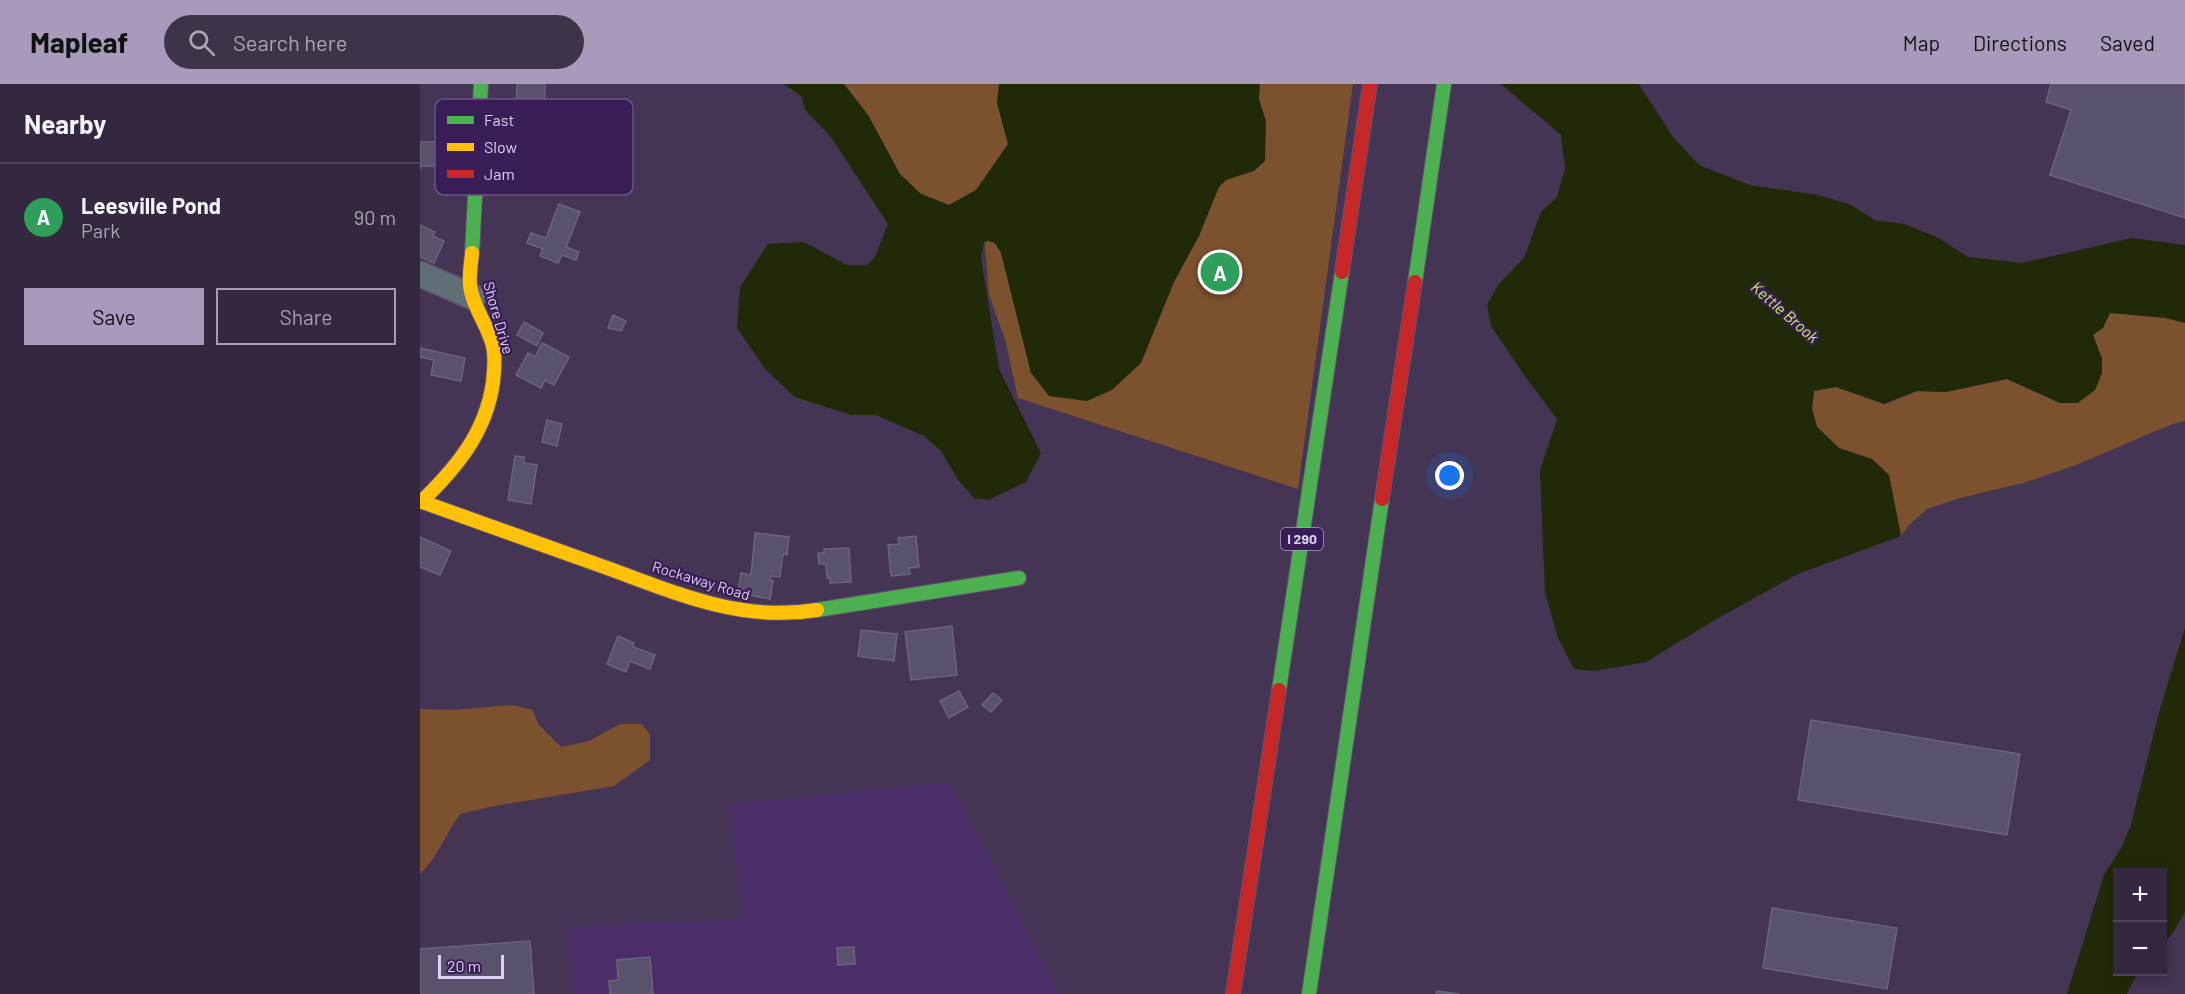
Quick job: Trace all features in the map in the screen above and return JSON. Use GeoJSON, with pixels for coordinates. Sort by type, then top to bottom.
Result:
{"type":"FeatureCollection","features":[{"type":"Feature","properties":{"kind":"main road","name":"Shore Drive"},"geometry":{"type":"LineString","coordinates":[[480,99],[481,84]]}},
{"type":"Feature","properties":{"kind":"main road","name":"I 290"},"geometry":{"type":"LineString","coordinates":[[1233,994],[1370,84]]}},
{"type":"Feature","properties":{"kind":"main road"},"geometry":{"type":"LineString","coordinates":[[1309,994],[1444,84]]}},
{"type":"Feature","properties":{"kind":"main road","name":"Shore Drive"},"geometry":{"type":"LineString","coordinates":[[420,502],[446,478],[468,451],[487,414],[495,361],[489,333],[472,297],[470,277],[475,195]]}},
{"type":"Feature","properties":{"kind":"main road","name":"Rockaway Road"},"geometry":{"type":"LineString","coordinates":[[420,502],[710,604],[756,614],[798,613],[1019,578]]}},
{"type":"Feature","properties":{"kind":"street"},"geometry":{"type":"LineString","coordinates":[[420,274],[472,297]]}},
{"type":"Feature","properties":{"kind":"shaded area"},"geometry":{"type":"Polygon","coordinates":[[[844,84],[999,84],[997,103],[1009,144],[976,190],[949,205],[921,194],[899,174],[868,115],[844,84]]]}},
{"type":"Feature","properties":{"kind":"shaded area"},"geometry":{"type":"Polygon","coordinates":[[[1188,84],[1353,84],[1298,489],[1018,398],[1006,343],[989,294],[983,224],[1188,84]]]}},
{"type":"Feature","properties":{"kind":"shaded area"},"geometry":{"type":"Polygon","coordinates":[[[2185,310],[2185,421],[2170,425],[2076,465],[2023,483],[1960,498],[1927,509],[1909,525],[1901,536],[1889,475],[1872,459],[1839,448],[1817,427],[1812,409],[1814,391],[1836,387],[1885,404],[1917,391],[1946,392],[2007,379],[2060,403],[2102,359],[2093,335],[2095,313],[2185,310]]]}},
{"type":"Feature","properties":{"kind":"shaded area"},"geometry":{"type":"Polygon","coordinates":[[[513,705],[533,710],[538,724],[561,747],[589,741],[620,724],[642,724],[650,735],[650,760],[614,786],[460,814],[420,874],[420,709],[451,710],[513,705]]]}},
{"type":"Feature","properties":{"kind":"shaded area"},"geometry":{"type":"Polygon","coordinates":[[[949,783],[1060,994],[573,994],[568,927],[743,919],[729,804],[949,783]]]}},
{"type":"Feature","properties":{"kind":"water"},"geometry":{"type":"Polygon","coordinates":[[[784,84],[844,84],[868,115],[900,174],[921,194],[949,205],[976,190],[1008,144],[997,103],[999,84],[1260,84],[1259,99],[1266,121],[1265,161],[1254,171],[1226,180],[1219,187],[1199,236],[1174,282],[1141,363],[1112,390],[1087,401],[1049,396],[1031,373],[1001,253],[995,243],[984,242],[981,258],[999,369],[1041,453],[1026,482],[988,500],[974,498],[958,480],[941,451],[924,436],[876,415],[851,415],[795,397],[765,369],[737,328],[740,287],[768,244],[804,242],[847,265],[867,265],[875,257],[888,224],[830,136],[805,110],[802,97],[784,84]]]}},
{"type":"Feature","properties":{"kind":"water","name":"Kettle Brook"},"geometry":{"type":"Polygon","coordinates":[[[1501,84],[1639,84],[1673,137],[1699,165],[1750,185],[1818,195],[1849,204],[1875,220],[1904,224],[1937,237],[1968,257],[2022,263],[2132,238],[2185,245],[2185,323],[2165,318],[2110,313],[2103,328],[2093,335],[2102,359],[2102,373],[2095,390],[2078,403],[2060,403],[2007,379],[1946,392],[1917,391],[1884,404],[1836,387],[1814,391],[1812,409],[1817,427],[1839,448],[1872,459],[1889,475],[1901,536],[1798,574],[1718,618],[1646,662],[1594,671],[1574,669],[1558,638],[1545,592],[1540,471],[1557,419],[1491,326],[1487,305],[1498,285],[1524,258],[1541,212],[1557,197],[1565,168],[1561,135],[1501,84]]]}},
{"type":"Feature","properties":{"kind":"water"},"geometry":{"type":"Polygon","coordinates":[[[2185,628],[2185,912],[2167,939],[2167,868],[2113,868],[2113,976],[2136,976],[2127,994],[2067,994],[2104,875],[2121,848],[2130,828],[2160,709],[2185,628]]]}},
{"type":"Feature","properties":{"kind":"building"},"geometry":{"type":"Polygon","coordinates":[[[517,84],[545,84],[545,99],[517,99],[517,84]]]}},
{"type":"Feature","properties":{"kind":"building"},"geometry":{"type":"Polygon","coordinates":[[[2051,84],[2185,84],[2185,218],[2050,175],[2071,110],[2046,102],[2051,84]]]}},
{"type":"Feature","properties":{"kind":"building"},"geometry":{"type":"Polygon","coordinates":[[[420,142],[435,142],[435,166],[421,166],[420,170],[420,142]]]}},
{"type":"Feature","properties":{"kind":"building"},"geometry":{"type":"Polygon","coordinates":[[[559,204],[580,212],[566,247],[579,252],[576,260],[562,255],[558,263],[540,256],[543,249],[527,243],[531,233],[546,238],[559,204]]]}},
{"type":"Feature","properties":{"kind":"building"},"geometry":{"type":"Polygon","coordinates":[[[420,225],[435,232],[433,236],[444,241],[434,263],[420,257],[420,225]]]}},
{"type":"Feature","properties":{"kind":"building"},"geometry":{"type":"Polygon","coordinates":[[[613,315],[626,321],[621,331],[608,328],[613,315]]]}},
{"type":"Feature","properties":{"kind":"building"},"geometry":{"type":"Polygon","coordinates":[[[524,322],[543,333],[537,346],[517,335],[524,322]]]}},
{"type":"Feature","properties":{"kind":"building"},"geometry":{"type":"Polygon","coordinates":[[[542,343],[569,357],[554,385],[545,380],[541,388],[516,375],[528,353],[535,357],[542,343]]]}},
{"type":"Feature","properties":{"kind":"building"},"geometry":{"type":"Polygon","coordinates":[[[420,348],[465,358],[461,381],[431,375],[434,360],[420,357],[420,348]]]}},
{"type":"Feature","properties":{"kind":"building"},"geometry":{"type":"Polygon","coordinates":[[[547,420],[562,424],[557,446],[542,442],[547,420]]]}},
{"type":"Feature","properties":{"kind":"building"},"geometry":{"type":"Polygon","coordinates":[[[515,456],[524,457],[524,463],[537,465],[531,504],[508,500],[515,456]]]}},
{"type":"Feature","properties":{"kind":"building"},"geometry":{"type":"Polygon","coordinates":[[[755,533],[789,537],[787,555],[783,554],[780,577],[771,576],[770,581],[773,581],[770,599],[738,593],[741,573],[751,575],[755,533]]]}},
{"type":"Feature","properties":{"kind":"building"},"geometry":{"type":"Polygon","coordinates":[[[916,536],[919,567],[909,568],[910,574],[891,576],[888,545],[899,544],[898,538],[916,536]]]}},
{"type":"Feature","properties":{"kind":"building"},"geometry":{"type":"Polygon","coordinates":[[[420,537],[451,551],[440,575],[420,567],[420,537]]]}},
{"type":"Feature","properties":{"kind":"building"},"geometry":{"type":"Polygon","coordinates":[[[849,548],[851,582],[830,583],[830,578],[827,578],[826,564],[819,564],[818,553],[824,553],[824,549],[849,548]]]}},
{"type":"Feature","properties":{"kind":"building"},"geometry":{"type":"Polygon","coordinates":[[[952,626],[957,675],[911,680],[905,632],[952,626]]]}},
{"type":"Feature","properties":{"kind":"building"},"geometry":{"type":"Polygon","coordinates":[[[861,630],[897,634],[894,661],[858,656],[861,630]]]}},
{"type":"Feature","properties":{"kind":"building"},"geometry":{"type":"Polygon","coordinates":[[[618,636],[634,643],[633,647],[655,655],[650,669],[630,661],[626,672],[607,664],[618,636]]]}},
{"type":"Feature","properties":{"kind":"building"},"geometry":{"type":"Polygon","coordinates":[[[959,691],[968,707],[949,718],[940,701],[959,691]]]}},
{"type":"Feature","properties":{"kind":"building"},"geometry":{"type":"Polygon","coordinates":[[[993,693],[1002,700],[991,712],[982,705],[993,693]]]}},
{"type":"Feature","properties":{"kind":"building"},"geometry":{"type":"Polygon","coordinates":[[[1811,720],[2020,754],[2007,835],[1798,800],[1811,720]]]}},
{"type":"Feature","properties":{"kind":"building"},"geometry":{"type":"Polygon","coordinates":[[[1772,908],[1897,928],[1887,989],[1763,968],[1772,908]]]}},
{"type":"Feature","properties":{"kind":"building"},"geometry":{"type":"Polygon","coordinates":[[[530,941],[534,994],[420,994],[420,949],[530,941]]]}},
{"type":"Feature","properties":{"kind":"building"},"geometry":{"type":"Polygon","coordinates":[[[854,947],[855,964],[838,965],[837,948],[854,947]]]}},
{"type":"Feature","properties":{"kind":"building"},"geometry":{"type":"Polygon","coordinates":[[[650,957],[653,994],[610,994],[609,981],[618,980],[617,960],[650,957]]]}},
{"type":"Feature","properties":{"kind":"building"},"geometry":{"type":"Polygon","coordinates":[[[1437,991],[1460,994],[1436,994],[1437,991]]]}},
{"type":"Feature","properties":{"kind":"traffic: fast"},"geometry":{"type":"LineString","coordinates":[[480,99],[481,84]]}},
{"type":"Feature","properties":{"kind":"traffic: fast"},"geometry":{"type":"LineString","coordinates":[[1415,282],[1444,84]]}},
{"type":"Feature","properties":{"kind":"traffic: fast"},"geometry":{"type":"LineString","coordinates":[[472,253],[475,195]]}},
{"type":"Feature","properties":{"kind":"traffic: fast"},"geometry":{"type":"LineString","coordinates":[[1279,690],[1342,272]]}},
{"type":"Feature","properties":{"kind":"traffic: fast"},"geometry":{"type":"LineString","coordinates":[[1309,994],[1382,499]]}},
{"type":"Feature","properties":{"kind":"traffic: fast"},"geometry":{"type":"LineString","coordinates":[[817,610],[1019,578]]}},
{"type":"Feature","properties":{"kind":"traffic: slow"},"geometry":{"type":"LineString","coordinates":[[421,502],[468,448],[484,417],[493,382],[494,350],[471,293],[472,253]]}},
{"type":"Feature","properties":{"kind":"traffic: slow"},"geometry":{"type":"LineString","coordinates":[[420,501],[704,602],[759,612],[787,613],[817,610]]}},
{"type":"Feature","properties":{"kind":"traffic: jam"},"geometry":{"type":"LineString","coordinates":[[1342,272],[1370,84]]}},
{"type":"Feature","properties":{"kind":"traffic: jam"},"geometry":{"type":"LineString","coordinates":[[1382,499],[1415,282]]}},
{"type":"Feature","properties":{"kind":"traffic: jam"},"geometry":{"type":"LineString","coordinates":[[1233,994],[1279,690]]}},
{"type":"Feature","properties":{"kind":"place","name":"Leesville Pond"},"geometry":{"type":"Point","coordinates":[1220,272]}}]}
